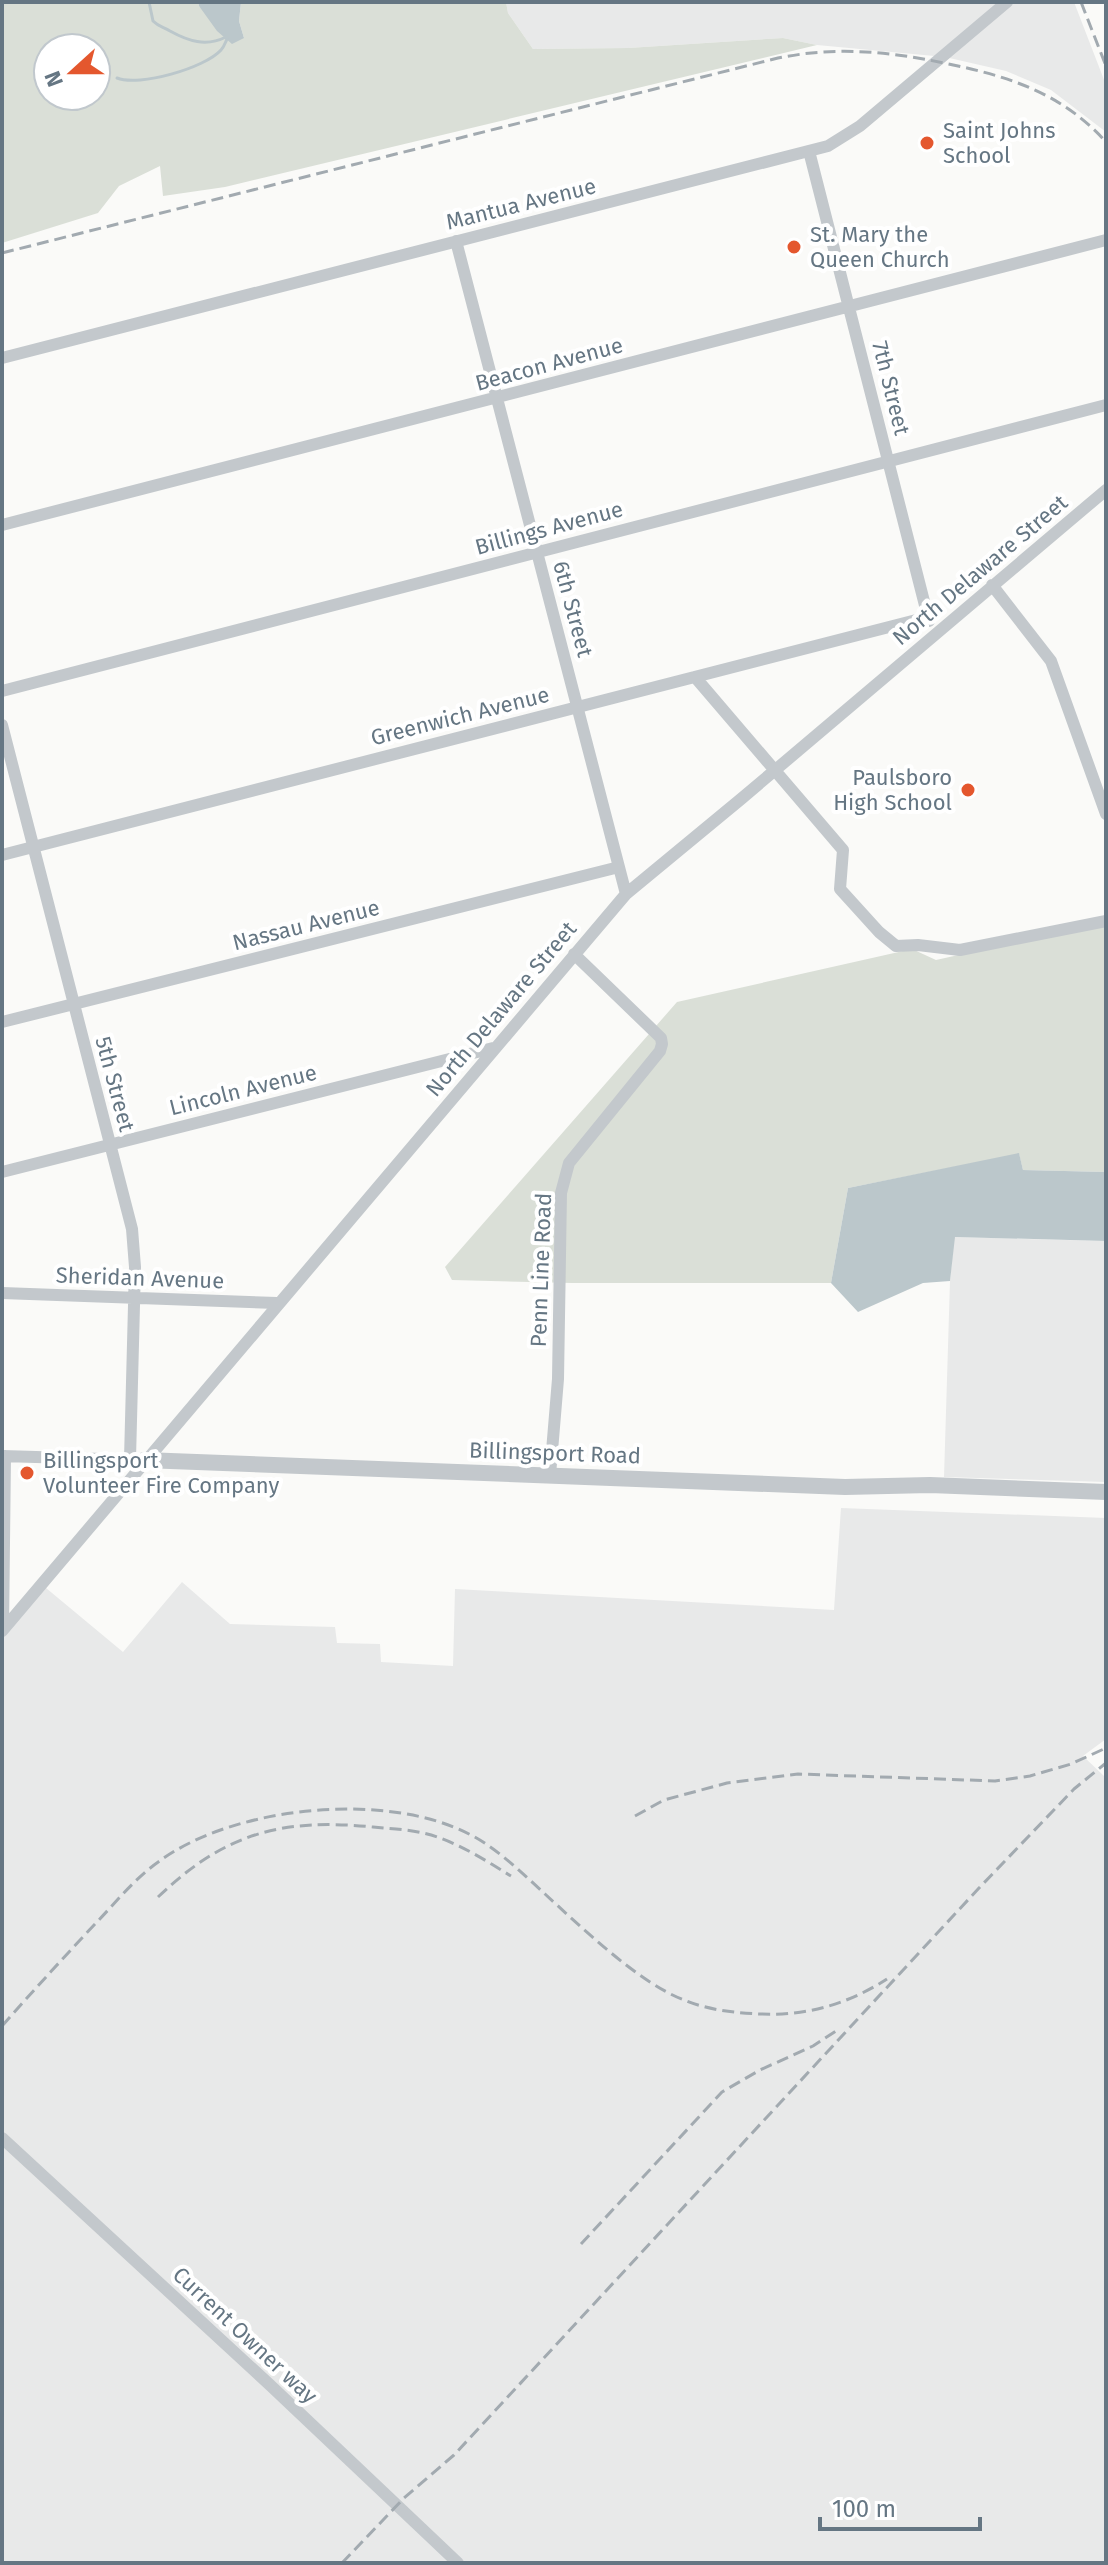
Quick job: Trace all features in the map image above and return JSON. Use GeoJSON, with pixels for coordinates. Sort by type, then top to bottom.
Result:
{"type":"FeatureCollection","features":[{"type":"Feature","properties":{"kind":"street","name":"Mantua Avenue"},"geometry":{"type":"LineString","coordinates":[[2,358],[837,142],[1007,2]]}},
{"type":"Feature","properties":{"kind":"street","name":"7th Street"},"geometry":{"type":"LineString","coordinates":[[809,151],[933,636]]}},
{"type":"Feature","properties":{"kind":"street","name":"6th Street"},"geometry":{"type":"LineString","coordinates":[[456,241],[626,894]]}},
{"type":"Feature","properties":{"kind":"street","name":"Beacon Avenue"},"geometry":{"type":"LineString","coordinates":[[2,525],[1105,243]]}},
{"type":"Feature","properties":{"kind":"street","name":"Billings Avenue"},"geometry":{"type":"LineString","coordinates":[[2,691],[1106,405]]}},
{"type":"Feature","properties":{"kind":"street","name":"North Delaware Street"},"geometry":{"type":"LineString","coordinates":[[3,1630],[137,1460],[277,1303],[626,894],[992,585],[1103,498]]}},
{"type":"Feature","properties":{"kind":"street"},"geometry":{"type":"LineString","coordinates":[[992,585],[1051,661],[1106,814]]}},
{"type":"Feature","properties":{"kind":"street","name":"Greenwich Avenue"},"geometry":{"type":"LineString","coordinates":[[2,855],[928,617]]}},
{"type":"Feature","properties":{"kind":"street"},"geometry":{"type":"LineString","coordinates":[[695,677],[843,850],[840,889],[896,946],[960,950],[1106,921]]}},
{"type":"Feature","properties":{"kind":"street","name":"5th Street"},"geometry":{"type":"LineString","coordinates":[[2,725],[132,1229],[135,1249],[137,1460]]}},
{"type":"Feature","properties":{"kind":"street","name":"Nassau Avenue"},"geometry":{"type":"LineString","coordinates":[[2,1022],[619,867]]}},
{"type":"Feature","properties":{"kind":"street","name":"Penn Line Road"},"geometry":{"type":"LineString","coordinates":[[550,1475],[558,1379],[561,1193],[569,1163],[660,1051],[661,1038],[574,954]]}},
{"type":"Feature","properties":{"kind":"street","name":"Lincoln Avenue"},"geometry":{"type":"LineString","coordinates":[[2,1172],[493,1048]]}},
{"type":"Feature","properties":{"kind":"street","name":"Sheridan Avenue"},"geometry":{"type":"LineString","coordinates":[[2,1293],[277,1303]]}},
{"type":"Feature","properties":{"kind":"street"},"geometry":{"type":"LineString","coordinates":[[3,1630],[4,1456]]}},
{"type":"Feature","properties":{"kind":"street","name":"Billingsport Road"},"geometry":{"type":"LineString","coordinates":[[4,1456],[845,1487],[930,1485],[1106,1492]]}},
{"type":"Feature","properties":{"kind":"street","name":"Current Owner way"},"geometry":{"type":"LineString","coordinates":[[2,2138],[458,2563]]}},
{"type":"Feature","properties":{"kind":"shaded area"},"geometry":{"type":"Polygon","coordinates":[[[2,2],[198,2],[199,6],[244,38],[239,21],[241,2],[506,2],[508,13],[533,49],[628,48],[783,38],[817,45],[225,187],[163,196],[160,166],[119,186],[98,213],[2,243],[2,2]]]}},
{"type":"Feature","properties":{"kind":"shaded area"},"geometry":{"type":"Polygon","coordinates":[[[198,2],[241,2],[239,21],[244,38],[232,44],[217,31],[198,2]]]}},
{"type":"Feature","properties":{"kind":"shaded area"},"geometry":{"type":"Polygon","coordinates":[[[506,2],[1074,2],[1106,85],[1106,132],[1051,90],[1006,71],[945,57],[817,45],[783,38],[628,48],[533,49],[508,13],[506,2]]]}},
{"type":"Feature","properties":{"kind":"shaded area"},"geometry":{"type":"Polygon","coordinates":[[[1106,922],[1106,1172],[1023,1170],[1019,1154],[848,1188],[831,1283],[452,1280],[445,1267],[677,1002],[912,949],[936,960],[1106,922]]]}},
{"type":"Feature","properties":{"kind":"shaded area"},"geometry":{"type":"Polygon","coordinates":[[[1019,1153],[1023,1170],[1106,1172],[1106,1241],[955,1237],[950,1281],[923,1283],[858,1312],[831,1283],[848,1188],[1019,1153]]]}},
{"type":"Feature","properties":{"kind":"shaded area"},"geometry":{"type":"Polygon","coordinates":[[[954,1237],[1106,1241],[1106,1482],[944,1477],[954,1237]]]}},
{"type":"Feature","properties":{"kind":"shaded area"},"geometry":{"type":"Polygon","coordinates":[[[841,1508],[1106,1518],[1106,1739],[1083,1756],[1106,1775],[1106,2563],[2,2563],[2,1627],[40,1583],[123,1652],[182,1582],[230,1624],[335,1627],[337,1643],[380,1644],[381,1662],[453,1666],[455,1589],[834,1610],[841,1508]]]}},
{"type":"Feature","properties":{"kind":"waterway"},"geometry":{"type":"LineString","coordinates":[[149,2],[153,21],[177,35],[204,42],[226,37]]}},
{"type":"Feature","properties":{"kind":"waterway"},"geometry":{"type":"LineString","coordinates":[[117,78],[140,80],[187,69],[213,57],[227,39]]}},
{"type":"Feature","properties":{"kind":"railway"},"geometry":{"type":"LineString","coordinates":[[1081,2],[1106,66]]}},
{"type":"Feature","properties":{"kind":"railway"},"geometry":{"type":"LineString","coordinates":[[2,253],[774,59],[817,52],[901,55],[990,74],[1052,98],[1071,110],[1106,142]]}},
{"type":"Feature","properties":{"kind":"railway"},"geometry":{"type":"LineString","coordinates":[[635,1816],[664,1800],[727,1783],[798,1774],[995,1781],[1030,1776],[1071,1764],[1106,1748]]}},
{"type":"Feature","properties":{"kind":"railway"},"geometry":{"type":"LineString","coordinates":[[342,2563],[404,2498],[454,2455],[979,1888],[1074,1789],[1106,1763]]}},
{"type":"Feature","properties":{"kind":"railway"},"geometry":{"type":"LineString","coordinates":[[2,2026],[127,1890],[161,1860],[192,1842],[229,1827],[312,1811],[355,1809],[396,1812],[435,1821],[469,1834],[509,1861],[630,1968],[667,1992],[702,2006],[751,2014],[795,2013],[842,2002],[887,1979]]}},
{"type":"Feature","properties":{"kind":"railway"},"geometry":{"type":"LineString","coordinates":[[158,1897],[183,1875],[231,1844],[282,1828],[310,1825],[373,1827],[424,1833],[458,1846],[511,1876]]}},
{"type":"Feature","properties":{"kind":"railway"},"geometry":{"type":"LineString","coordinates":[[581,2244],[722,2092],[760,2070],[813,2046],[839,2029]]}},
{"type":"Feature","properties":{"kind":"place","name":"Saint Johns School"},"geometry":{"type":"Point","coordinates":[927,143]}},
{"type":"Feature","properties":{"kind":"place","name":"St. Mary the Queen Church"},"geometry":{"type":"Point","coordinates":[794,247]}},
{"type":"Feature","properties":{"kind":"place","name":"Paulsboro High School"},"geometry":{"type":"Point","coordinates":[968,790]}},
{"type":"Feature","properties":{"kind":"place","name":"Billingsport Volunteer Fire Company"},"geometry":{"type":"Point","coordinates":[27,1473]}}]}
